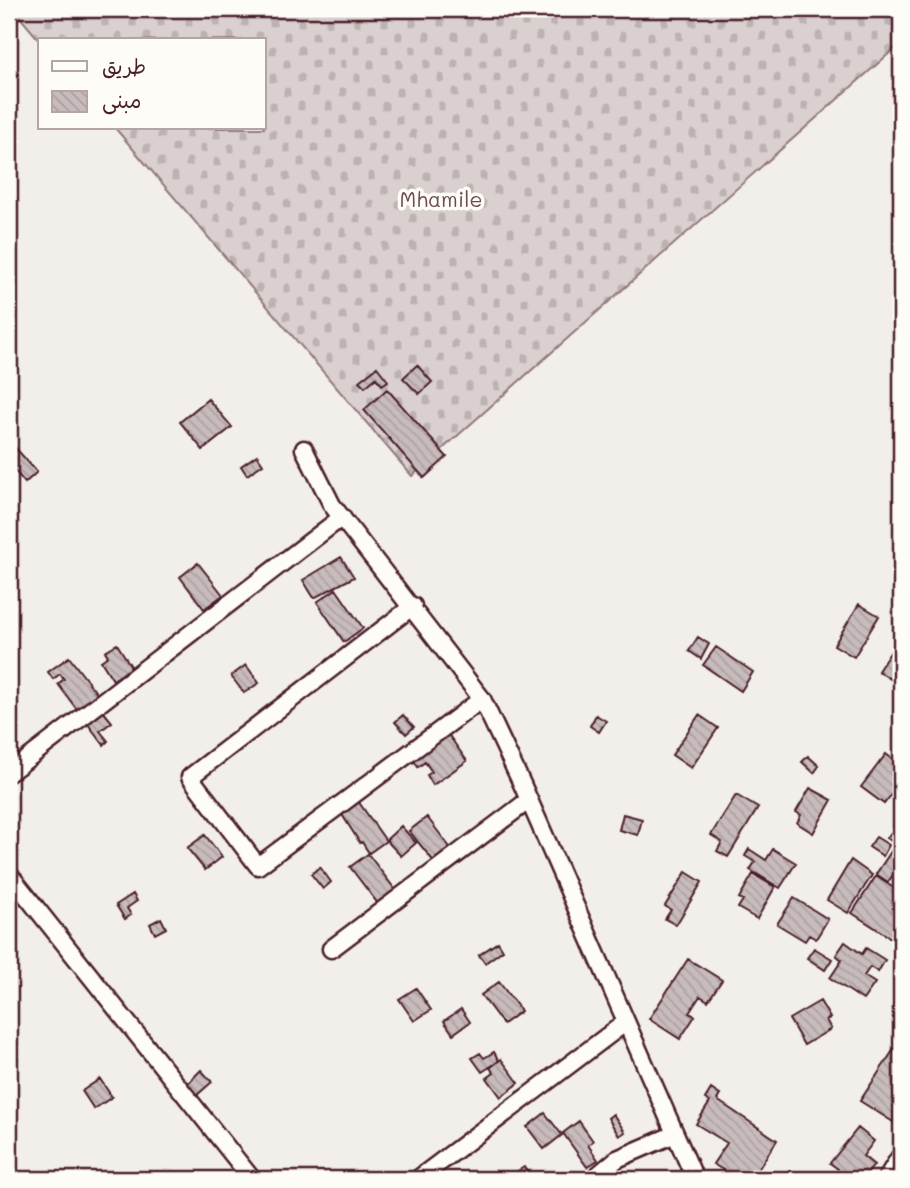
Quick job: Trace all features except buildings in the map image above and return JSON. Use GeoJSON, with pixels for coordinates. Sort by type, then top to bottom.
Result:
{"type":"FeatureCollection","features":[{"type":"Feature","properties":{"kind":"street"},"geometry":{"type":"LineString","coordinates":[[304,449],[332,505],[413,606],[482,699],[695,1179]]}},
{"type":"Feature","properties":{"kind":"street"},"geometry":{"type":"LineString","coordinates":[[9,773],[342,517]]}},
{"type":"Feature","properties":{"kind":"street"},"geometry":{"type":"LineString","coordinates":[[413,606],[190,777],[258,866],[482,699]]}},
{"type":"Feature","properties":{"kind":"street"},"geometry":{"type":"LineString","coordinates":[[331,949],[529,800]]}},
{"type":"Feature","properties":{"kind":"street"},"geometry":{"type":"LineString","coordinates":[[9,874],[253,1179]]}},
{"type":"Feature","properties":{"kind":"street"},"geometry":{"type":"LineString","coordinates":[[418,1179],[626,1022]]}},
{"type":"Feature","properties":{"kind":"street"},"geometry":{"type":"LineString","coordinates":[[593,1179],[617,1159],[675,1134]]}},
{"type":"Feature","properties":{"kind":"street"},"geometry":{"type":"LineString","coordinates":[[886,1179],[901,1155]]}},
{"type":"Feature","properties":{"kind":"green space","name":"Mhamile"},"geometry":{"type":"Polygon","coordinates":[[[13,9],[901,9],[901,43],[412,476],[117,130],[266,130],[266,38],[38,39],[13,9]]]}}]}
